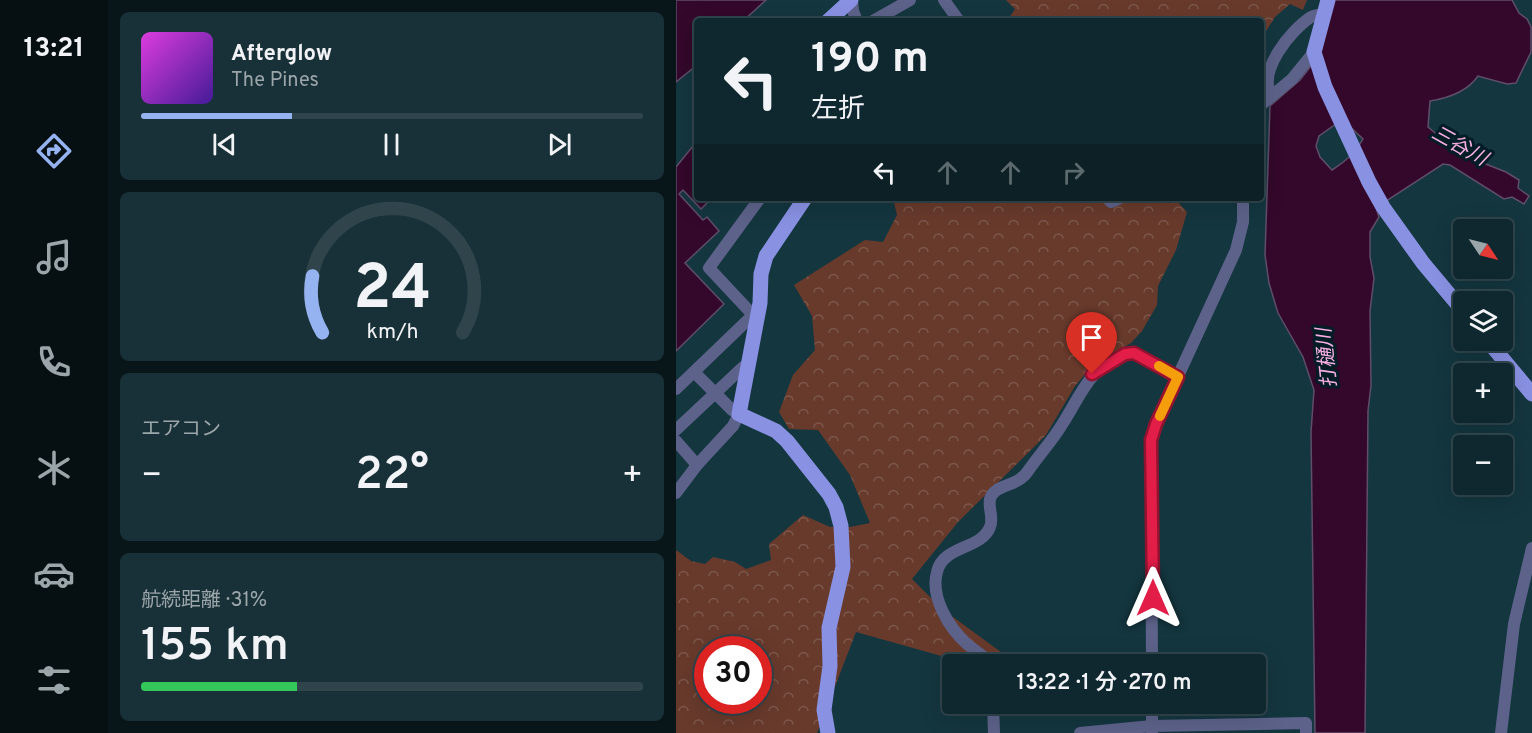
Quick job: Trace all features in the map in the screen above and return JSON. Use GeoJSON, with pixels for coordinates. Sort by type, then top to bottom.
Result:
{"type":"FeatureCollection","features":[{"type":"Feature","properties":{"kind":"main road"},"geometry":{"type":"LineString","coordinates":[[831,18],[851,0]]}},
{"type":"Feature","properties":{"kind":"main road"},"geometry":{"type":"LineString","coordinates":[[1326,7],[1315,54],[1325,87],[1383,207],[1423,263],[1453,299]]}},
{"type":"Feature","properties":{"kind":"main road"},"geometry":{"type":"LineString","coordinates":[[803,201],[766,256],[761,274],[739,414],[776,431],[787,441],[829,494],[836,507],[841,526],[844,567],[829,628],[830,666],[824,710],[828,733]]}},
{"type":"Feature","properties":{"kind":"main road"},"geometry":{"type":"LineString","coordinates":[[1496,351],[1531,393]]}},
{"type":"Feature","properties":{"kind":"street"},"geometry":{"type":"LineString","coordinates":[[851,0],[856,18]]}},
{"type":"Feature","properties":{"kind":"street"},"geometry":{"type":"LineString","coordinates":[[878,18],[910,0]]}},
{"type":"Feature","properties":{"kind":"street"},"geometry":{"type":"LineString","coordinates":[[944,0],[957,18]]}},
{"type":"Feature","properties":{"kind":"street"},"geometry":{"type":"LineString","coordinates":[[1272,96],[1268,90],[1267,76],[1276,56],[1288,38],[1326,7]]}},
{"type":"Feature","properties":{"kind":"street"},"geometry":{"type":"LineString","coordinates":[[1264,103],[1292,79],[1315,54]]}},
{"type":"Feature","properties":{"kind":"street"},"geometry":{"type":"LineString","coordinates":[[676,389],[755,316],[709,268],[758,201]]}},
{"type":"Feature","properties":{"kind":"street"},"geometry":{"type":"LineString","coordinates":[[1152,654],[1151,440],[1156,424],[1236,250],[1243,222],[1243,201]]}},
{"type":"Feature","properties":{"kind":"street"},"geometry":{"type":"LineString","coordinates":[[980,654],[959,635],[942,609],[937,593],[937,571],[940,566],[952,552],[983,537],[991,526],[990,499],[1000,487],[1022,479],[1062,425],[1092,374],[1125,354],[1134,353],[1178,377]]}},
{"type":"Feature","properties":{"kind":"street"},"geometry":{"type":"LineString","coordinates":[[676,430],[743,367],[747,367]]}},
{"type":"Feature","properties":{"kind":"street"},"geometry":{"type":"LineString","coordinates":[[676,493],[697,465],[733,426],[739,414],[732,410],[694,372]]}},
{"type":"Feature","properties":{"kind":"street"},"geometry":{"type":"LineString","coordinates":[[676,441],[697,465]]}},
{"type":"Feature","properties":{"kind":"street"},"geometry":{"type":"LineString","coordinates":[[1501,733],[1501,717],[1514,624],[1531,548]]}},
{"type":"Feature","properties":{"kind":"street"},"geometry":{"type":"LineString","coordinates":[[993,714],[994,733]]}},
{"type":"Feature","properties":{"kind":"street"},"geometry":{"type":"LineString","coordinates":[[1080,733],[1306,723],[1306,733]]}},
{"type":"Feature","properties":{"kind":"green space"},"geometry":{"type":"Polygon","coordinates":[[[1006,0],[1307,0],[1303,10],[1290,4],[1275,17],[1264,34],[1264,18],[1009,18],[1015,9],[1006,0]]]}},
{"type":"Feature","properties":{"kind":"green space"},"geometry":{"type":"Polygon","coordinates":[[[894,201],[1177,201],[1187,212],[1176,250],[1158,286],[1157,305],[1142,331],[1131,343],[1093,365],[1075,386],[1046,435],[958,522],[912,579],[942,609],[1004,654],[942,654],[942,656],[856,632],[817,733],[676,733],[676,550],[691,561],[705,564],[713,557],[735,562],[746,569],[771,560],[769,544],[803,515],[830,527],[850,527],[870,523],[850,475],[818,430],[789,429],[779,412],[793,375],[815,350],[812,316],[794,285],[865,240],[883,242],[897,215],[894,201]]]}},
{"type":"Feature","properties":{"kind":"water"},"geometry":{"type":"Polygon","coordinates":[[[676,0],[766,0],[746,18],[694,18],[694,67],[676,82],[676,0]]]}},
{"type":"Feature","properties":{"kind":"water"},"geometry":{"type":"Polygon","coordinates":[[[1333,0],[1512,0],[1531,27],[1531,52],[1516,83],[1507,84],[1478,76],[1474,82],[1457,93],[1430,101],[1428,127],[1440,137],[1455,142],[1473,159],[1506,172],[1519,180],[1518,188],[1529,196],[1524,204],[1512,197],[1504,199],[1450,165],[1443,164],[1386,201],[1377,211],[1379,217],[1370,232],[1370,257],[1374,278],[1370,311],[1371,385],[1368,411],[1365,733],[1315,733],[1311,432],[1314,390],[1303,357],[1278,313],[1269,283],[1265,255],[1270,106],[1300,80],[1321,53],[1333,0]],[[1336,124],[1319,136],[1316,146],[1320,157],[1332,170],[1350,157],[1363,139],[1347,124],[1336,124]]]}},
{"type":"Feature","properties":{"kind":"water"},"geometry":{"type":"Polygon","coordinates":[[[694,145],[694,201],[709,201],[701,209],[683,190],[679,194],[703,220],[707,217],[719,231],[685,263],[724,304],[676,351],[676,167],[694,145]]]}},
{"type":"Feature","properties":{"kind":"slow traffic"},"geometry":{"type":"LineString","coordinates":[[1159,366],[1178,377],[1160,416]]}},
{"type":"Feature","properties":{"kind":"route"},"geometry":{"type":"LineString","coordinates":[[1092,374],[1125,354],[1134,353],[1178,377],[1151,440],[1153,598]]}},
{"type":"Feature","properties":{"kind":"water label","name":"三谷川"},"geometry":{"type":"Point","coordinates":[1459,147]}},
{"type":"Feature","properties":{"kind":"water label","name":"打樋川"},"geometry":{"type":"Point","coordinates":[1328,358]}}]}
